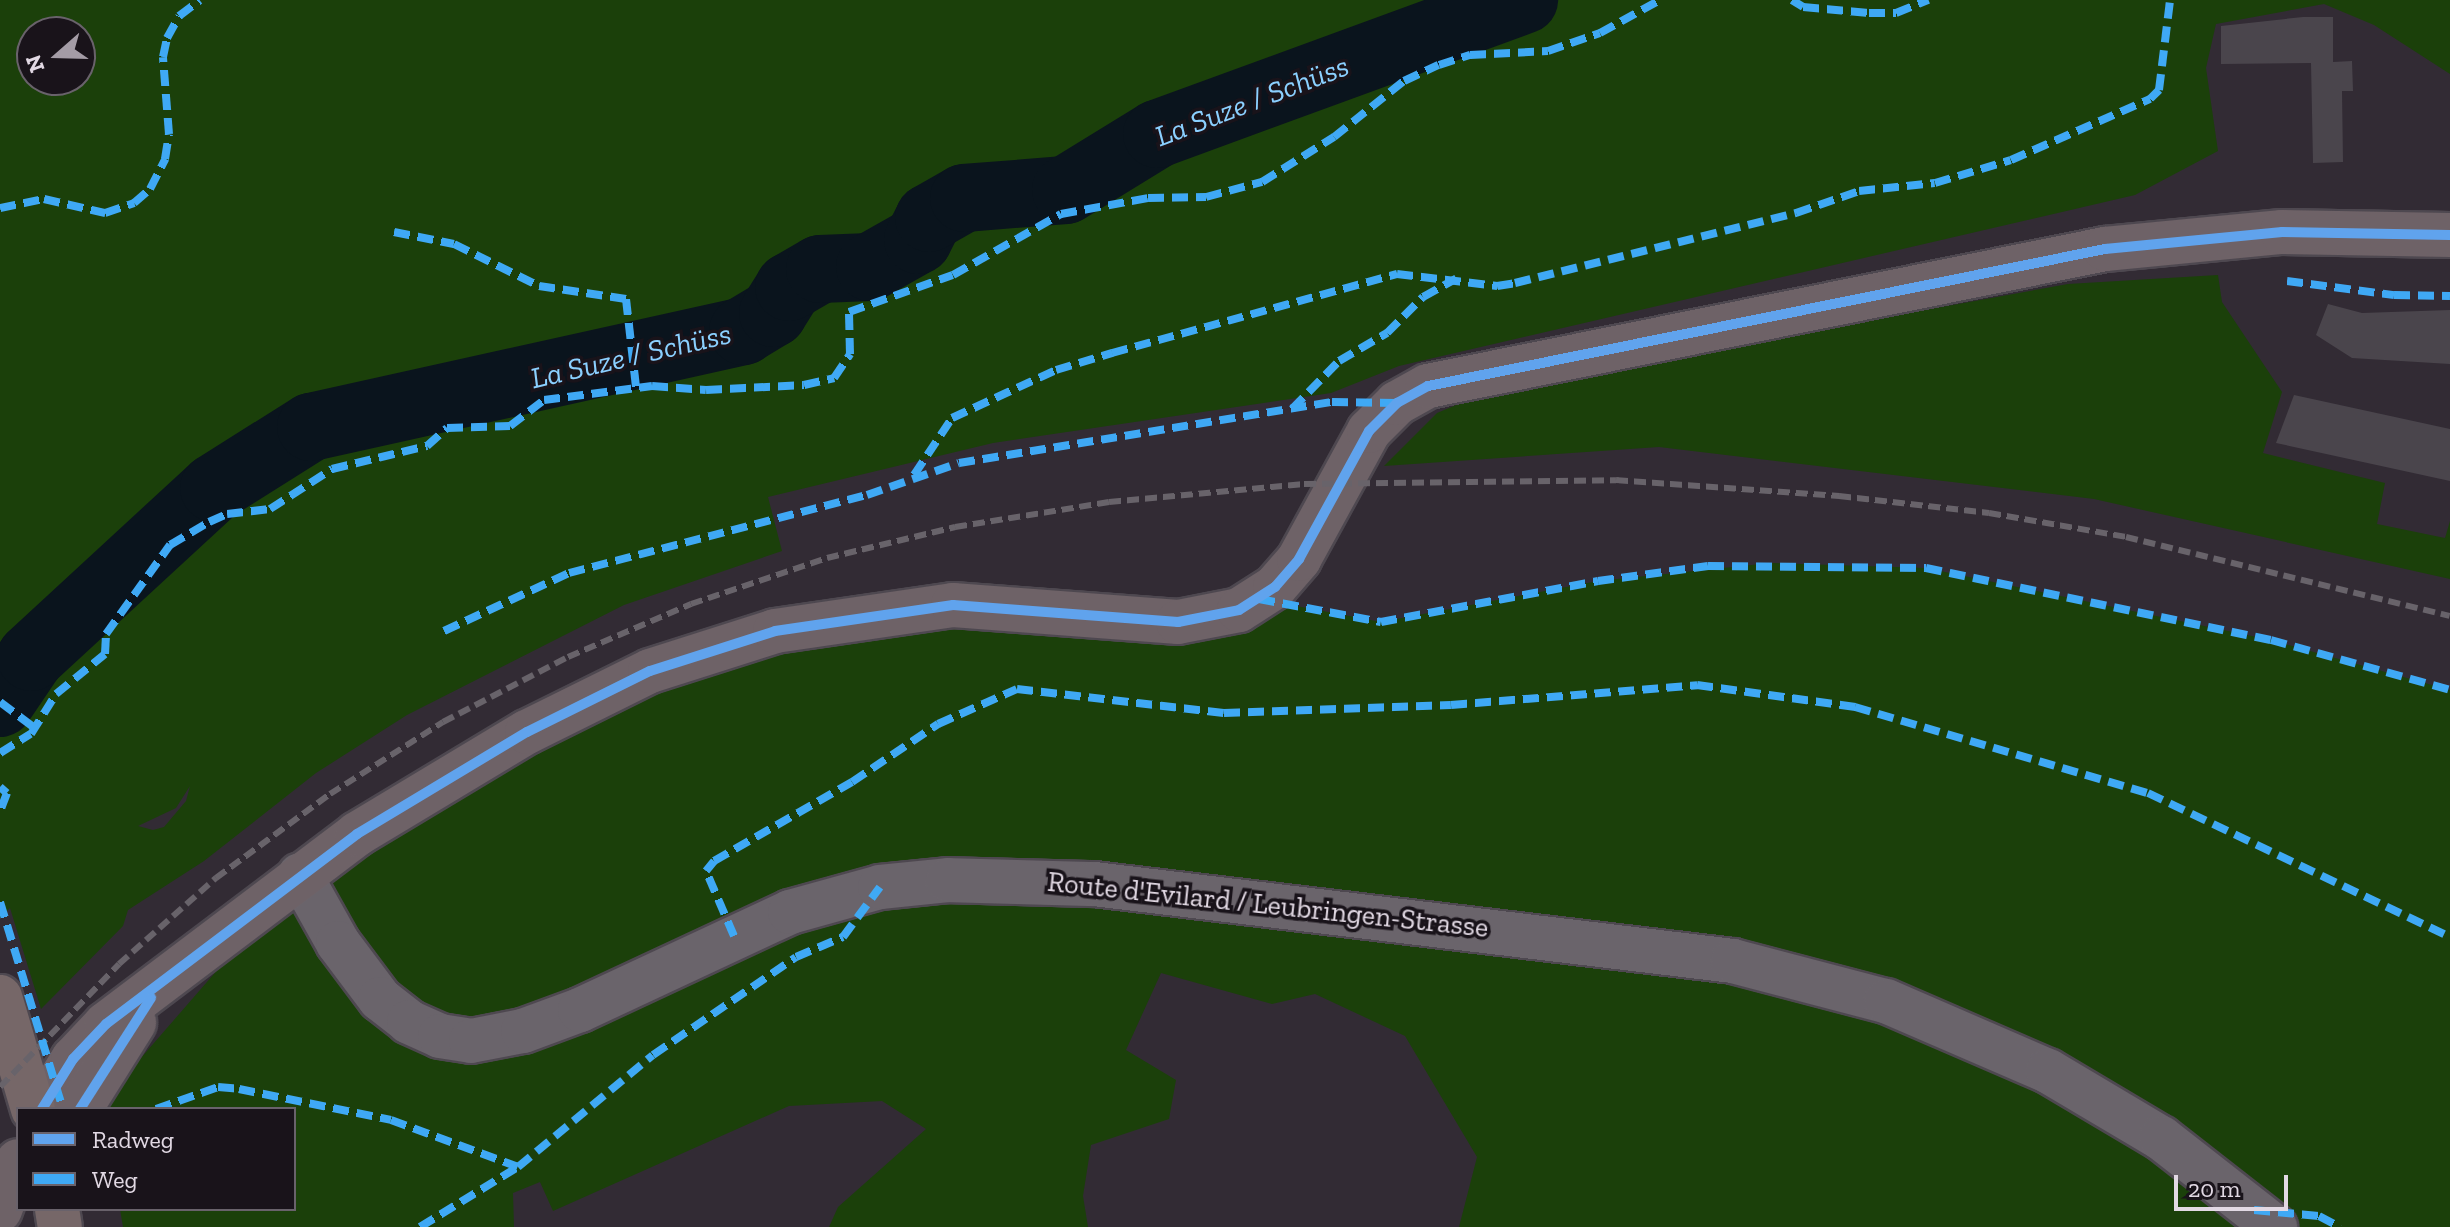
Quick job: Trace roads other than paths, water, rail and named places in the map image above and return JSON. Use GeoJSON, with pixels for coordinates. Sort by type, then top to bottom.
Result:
{"type":"FeatureCollection","features":[{"type":"Feature","properties":{"kind":"highway"},"geometry":{"type":"LineString","coordinates":[[0,997],[32,1107]]}},
{"type":"Feature","properties":{"kind":"main road"},"geometry":{"type":"LineString","coordinates":[[43,1107],[73,1059],[106,1024],[161,985],[300,875],[412,798],[527,732],[650,671],[708,650],[841,618],[953,605],[1178,622],[1239,610],[1275,587],[1299,559],[1369,431],[1397,403],[1428,386],[2105,249],[2282,232],[2450,235]]}},
{"type":"Feature","properties":{"kind":"main road"},"geometry":{"type":"LineString","coordinates":[[81,1107],[161,985]]}},
{"type":"Feature","properties":{"kind":"main road"},"geometry":{"type":"LineString","coordinates":[[0,1210],[16,1166]]}},
{"type":"Feature","properties":{"kind":"street","name":"Route d'Evilard / Leubringen-Strasse"},"geometry":{"type":"LineString","coordinates":[[300,875],[338,943],[380,999],[409,1022],[440,1036],[471,1041],[499,1038],[580,1010],[790,912],[880,887],[948,880],[1094,884],[1733,961],[1886,1001],[2048,1071],[2161,1138],[2275,1227]]}},
{"type":"Feature","properties":{"kind":"waterway","name":"La Suze / Schüss"},"geometry":{"type":"LineString","coordinates":[[0,703],[31,657],[214,488],[311,427],[743,331],[773,313],[789,287],[820,269],[870,267],[918,240],[929,218],[964,198],[1066,190],[1157,134],[1524,0]]}},
{"type":"Feature","properties":{"kind":"railway"},"geometry":{"type":"LineString","coordinates":[[0,1087],[119,964],[216,878],[330,794],[443,722],[568,657],[691,604],[827,558],[955,527],[1109,502],[1304,484],[1616,480],[1839,496],[1989,513],[2126,537],[2450,616]]}}]}
